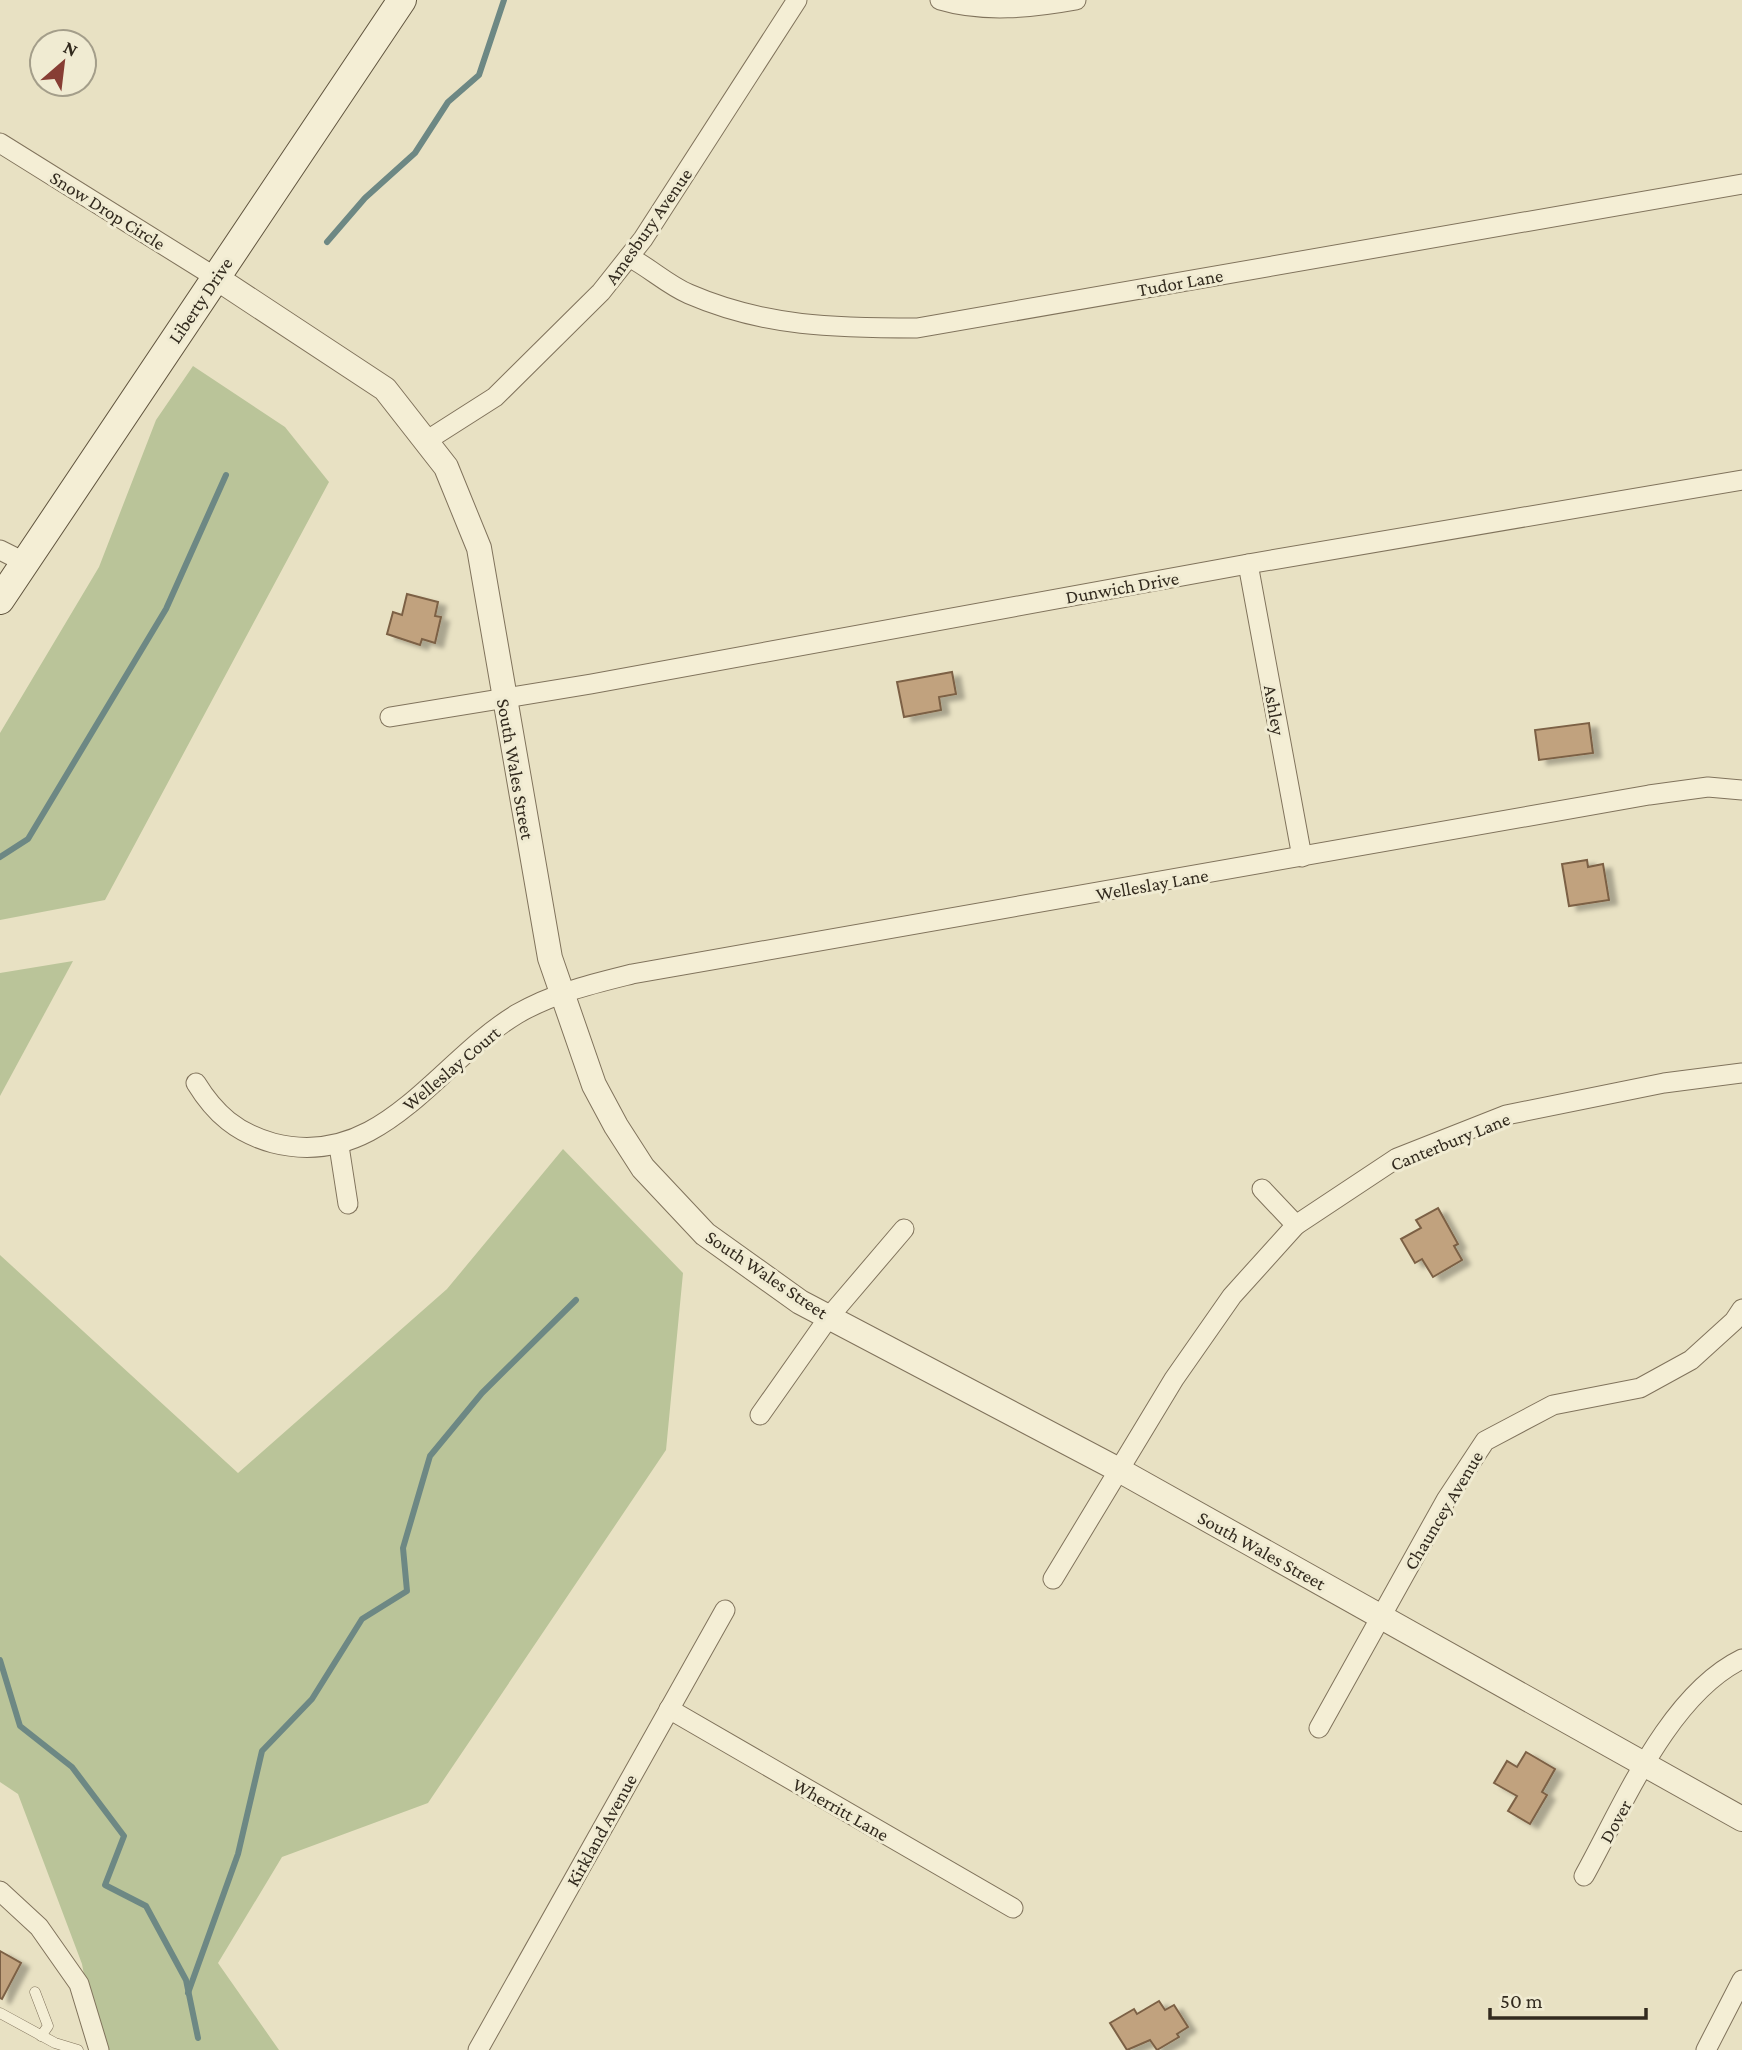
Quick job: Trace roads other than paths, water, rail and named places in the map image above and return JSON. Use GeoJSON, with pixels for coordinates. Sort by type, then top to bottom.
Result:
{"type":"FeatureCollection","features":[{"type":"Feature","properties":{"kind":"main road","name":"Liberty Drive"},"geometry":{"type":"LineString","coordinates":[[0,600],[12,556],[215,277],[402,0]]}},
{"type":"Feature","properties":{"kind":"street","name":"Amesbury Avenue"},"geometry":{"type":"LineString","coordinates":[[425,441],[495,397],[601,292],[629,257],[797,0]]}},
{"type":"Feature","properties":{"kind":"street"},"geometry":{"type":"LineString","coordinates":[[940,0],[1017,8],[1076,0]]}},
{"type":"Feature","properties":{"kind":"street","name":"Snow Drop Circle"},"geometry":{"type":"LineString","coordinates":[[0,143],[215,277]]}},
{"type":"Feature","properties":{"kind":"street","name":"Tudor Lane"},"geometry":{"type":"LineString","coordinates":[[629,257],[686,293],[741,315],[823,328],[917,328],[1742,184]]}},
{"type":"Feature","properties":{"kind":"street","name":"South Wales Street"},"geometry":{"type":"LineString","coordinates":[[215,277],[385,389],[446,467],[479,548],[550,958],[594,1085],[643,1168],[705,1234],[800,1302],[1119,1470],[1742,1819]]}},
{"type":"Feature","properties":{"kind":"street","name":"Dunwich Drive"},"geometry":{"type":"LineString","coordinates":[[390,717],[1248,564],[1742,481]]}},
{"type":"Feature","properties":{"kind":"street","name":"Ashley"},"geometry":{"type":"LineString","coordinates":[[1248,564],[1301,857]]}},
{"type":"Feature","properties":{"kind":"street","name":"Welleslay Lane"},"geometry":{"type":"LineString","coordinates":[[563,991],[632,974],[1649,795],[1708,788],[1742,790]]}},
{"type":"Feature","properties":{"kind":"street","name":"Welleslay Court"},"geometry":{"type":"LineString","coordinates":[[196,1083],[211,1107],[230,1125],[266,1141],[295,1149],[339,1146],[387,1121],[416,1099],[483,1038],[517,1014],[563,991]]}},
{"type":"Feature","properties":{"kind":"street","name":"Canterbury Lane"},"geometry":{"type":"LineString","coordinates":[[1053,1579],[1174,1379],[1232,1296],[1296,1224],[1397,1158],[1506,1115],[1664,1083],[1742,1073]]}},
{"type":"Feature","properties":{"kind":"street"},"geometry":{"type":"LineString","coordinates":[[339,1146],[348,1204]]}},
{"type":"Feature","properties":{"kind":"street"},"geometry":{"type":"LineString","coordinates":[[1262,1189],[1296,1224]]}},
{"type":"Feature","properties":{"kind":"street"},"geometry":{"type":"LineString","coordinates":[[760,1415],[829,1317],[904,1229]]}},
{"type":"Feature","properties":{"kind":"street","name":"Chauncey Avenue"},"geometry":{"type":"LineString","coordinates":[[1319,1728],[1446,1500],[1485,1441],[1553,1405],[1640,1388],[1691,1360],[1734,1321],[1742,1309]]}},
{"type":"Feature","properties":{"kind":"street","name":"Kirkland Avenue"},"geometry":{"type":"LineString","coordinates":[[478,2050],[725,1610]]}},
{"type":"Feature","properties":{"kind":"street","name":"Dover"},"geometry":{"type":"LineString","coordinates":[[1584,1876],[1670,1721],[1720,1670],[1742,1659]]}},
{"type":"Feature","properties":{"kind":"street","name":"Wherritt Lane"},"geometry":{"type":"LineString","coordinates":[[669,1709],[1013,1908]]}},
{"type":"Feature","properties":{"kind":"street"},"geometry":{"type":"LineString","coordinates":[[0,1891],[39,1927],[79,1984],[99,2050]]}},
{"type":"Feature","properties":{"kind":"street"},"geometry":{"type":"LineString","coordinates":[[1706,2050],[1742,1980]]}},
{"type":"Feature","properties":{"kind":"lane"},"geometry":{"type":"LineString","coordinates":[[35,1992],[48,2026],[41,2036]]}},
{"type":"Feature","properties":{"kind":"lane"},"geometry":{"type":"LineString","coordinates":[[0,2013],[41,2036],[78,2050]]}},
{"type":"Feature","properties":{"kind":"waterway"},"geometry":{"type":"LineString","coordinates":[[327,242],[365,198],[415,153],[448,102],[479,75],[504,0]]}},
{"type":"Feature","properties":{"kind":"waterway"},"geometry":{"type":"LineString","coordinates":[[0,857],[28,839],[166,609],[226,475]]}},
{"type":"Feature","properties":{"kind":"waterway"},"geometry":{"type":"LineString","coordinates":[[188,1993],[238,1854],[262,1751],[312,1699],[362,1619],[407,1591],[403,1548],[430,1456],[482,1393],[576,1300]]}},
{"type":"Feature","properties":{"kind":"waterway"},"geometry":{"type":"LineString","coordinates":[[0,1660],[20,1726],[72,1767],[124,1836],[105,1885],[146,1906],[186,1980],[198,2038]]}}]}
